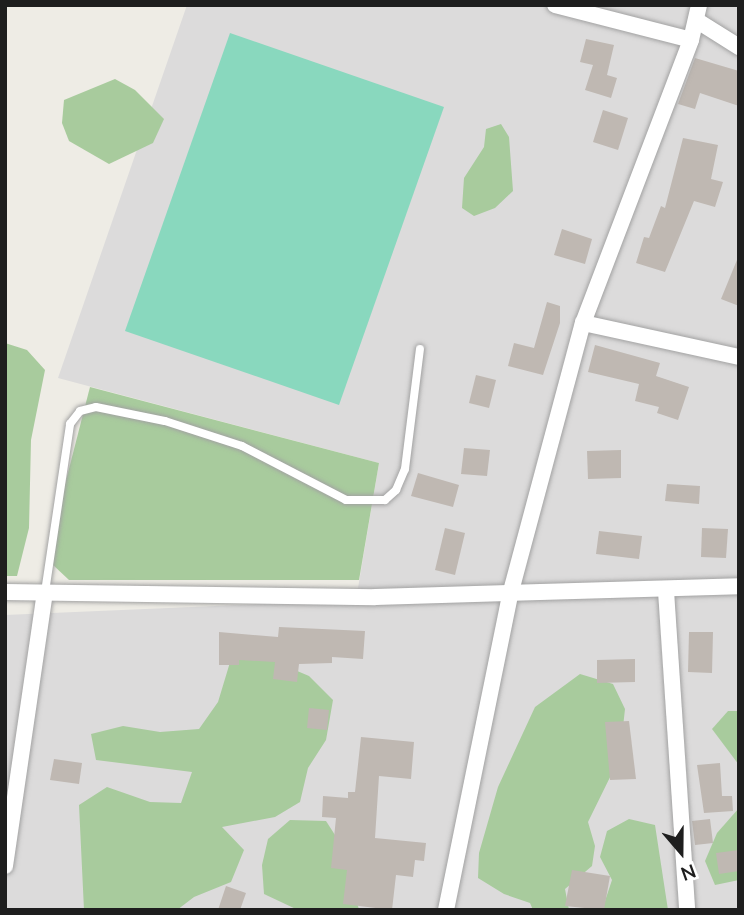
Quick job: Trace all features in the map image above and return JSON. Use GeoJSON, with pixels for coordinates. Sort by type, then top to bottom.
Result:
{"type":"FeatureCollection","features":[{"type":"Feature","properties":{"kind":"street"},"geometry":{"type":"LineString","coordinates":[[555,5],[691,40]]}},
{"type":"Feature","properties":{"kind":"street"},"geometry":{"type":"LineString","coordinates":[[446,910],[511,591],[583,323],[691,40],[698,13],[739,47]]}},
{"type":"Feature","properties":{"kind":"street"},"geometry":{"type":"LineString","coordinates":[[583,323],[739,357]]}},
{"type":"Feature","properties":{"kind":"street"},"geometry":{"type":"LineString","coordinates":[[5,592],[375,597],[511,591],[666,591],[739,586]]}},
{"type":"Feature","properties":{"kind":"street"},"geometry":{"type":"LineString","coordinates":[[666,591],[687,910]]}},
{"type":"Feature","properties":{"kind":"street"},"geometry":{"type":"LineString","coordinates":[[5,866],[45,593]]}},
{"type":"Feature","properties":{"kind":"lane"},"geometry":{"type":"LineString","coordinates":[[45,593],[70,424],[80,411],[96,407],[165,421],[243,446],[346,500],[385,500],[396,490],[405,469],[420,349]]}},
{"type":"Feature","properties":{"kind":"shaded area"},"geometry":{"type":"Polygon","coordinates":[[[187,5],[739,5],[739,910],[5,910],[5,615],[356,600],[379,463],[58,378],[187,5]]]}},
{"type":"Feature","properties":{"kind":"green space"},"geometry":{"type":"Polygon","coordinates":[[[230,33],[444,107],[339,405],[125,331],[230,33]]]}},
{"type":"Feature","properties":{"kind":"green space"},"geometry":{"type":"Polygon","coordinates":[[[115,79],[135,90],[164,119],[153,143],[109,164],[69,141],[62,123],[64,100],[115,79]]]}},
{"type":"Feature","properties":{"kind":"green space"},"geometry":{"type":"Polygon","coordinates":[[[501,124],[509,137],[513,191],[495,208],[474,216],[462,208],[464,178],[484,147],[486,129],[501,124]]]}},
{"type":"Feature","properties":{"kind":"green space"},"geometry":{"type":"Polygon","coordinates":[[[5,343],[27,350],[45,370],[31,440],[29,528],[17,576],[5,576],[5,343]]]}},
{"type":"Feature","properties":{"kind":"green space"},"geometry":{"type":"Polygon","coordinates":[[[90,387],[379,463],[359,580],[69,580],[52,564],[62,496],[90,387]]]}},
{"type":"Feature","properties":{"kind":"green space"},"geometry":{"type":"Polygon","coordinates":[[[231,659],[269,659],[309,676],[333,700],[326,740],[308,768],[300,802],[275,817],[222,827],[244,850],[231,882],[194,897],[177,910],[84,910],[79,805],[107,787],[150,802],[181,803],[192,772],[96,760],[91,734],[123,726],[160,732],[199,729],[218,702],[231,659]]]}},
{"type":"Feature","properties":{"kind":"green space"},"geometry":{"type":"Polygon","coordinates":[[[580,674],[613,684],[625,709],[622,736],[616,765],[588,822],[595,846],[592,866],[565,889],[569,910],[533,910],[530,903],[504,894],[478,878],[479,853],[498,787],[535,707],[580,674]]]}},
{"type":"Feature","properties":{"kind":"green space"},"geometry":{"type":"Polygon","coordinates":[[[728,711],[739,711],[739,765],[712,729],[728,711]]]}},
{"type":"Feature","properties":{"kind":"green space"},"geometry":{"type":"Polygon","coordinates":[[[739,808],[739,880],[715,885],[705,861],[717,833],[739,808]]]}},
{"type":"Feature","properties":{"kind":"green space"},"geometry":{"type":"Polygon","coordinates":[[[629,819],[655,825],[668,910],[602,910],[612,880],[600,857],[607,831],[629,819]]]}},
{"type":"Feature","properties":{"kind":"green space"},"geometry":{"type":"Polygon","coordinates":[[[290,820],[326,821],[344,849],[359,910],[298,910],[264,894],[262,865],[268,839],[290,820]]]}},
{"type":"Feature","properties":{"kind":"building"},"geometry":{"type":"Polygon","coordinates":[[[586,39],[614,45],[607,75],[617,78],[611,98],[585,90],[593,65],[580,62],[586,39]]]}},
{"type":"Feature","properties":{"kind":"building"},"geometry":{"type":"Polygon","coordinates":[[[695,58],[739,71],[739,106],[700,93],[695,109],[678,104],[695,58]]]}},
{"type":"Feature","properties":{"kind":"building"},"geometry":{"type":"Polygon","coordinates":[[[603,110],[628,118],[618,150],[593,142],[603,110]]]}},
{"type":"Feature","properties":{"kind":"building"},"geometry":{"type":"Polygon","coordinates":[[[683,138],[718,145],[711,179],[723,182],[715,207],[694,201],[665,272],[636,263],[644,237],[649,238],[661,206],[665,208],[683,138]]]}},
{"type":"Feature","properties":{"kind":"building"},"geometry":{"type":"Polygon","coordinates":[[[562,229],[592,239],[585,264],[554,255],[562,229]]]}},
{"type":"Feature","properties":{"kind":"building"},"geometry":{"type":"Polygon","coordinates":[[[739,255],[739,306],[721,299],[739,255]]]}},
{"type":"Feature","properties":{"kind":"building"},"geometry":{"type":"Polygon","coordinates":[[[547,302],[560,306],[560,323],[543,375],[508,366],[514,343],[534,348],[547,302]]]}},
{"type":"Feature","properties":{"kind":"building"},"geometry":{"type":"Polygon","coordinates":[[[595,345],[660,363],[656,376],[689,387],[678,420],[657,413],[659,407],[635,401],[639,384],[588,372],[595,345]]]}},
{"type":"Feature","properties":{"kind":"building"},"geometry":{"type":"Polygon","coordinates":[[[476,375],[496,380],[489,408],[469,403],[476,375]]]}},
{"type":"Feature","properties":{"kind":"building"},"geometry":{"type":"Polygon","coordinates":[[[464,448],[490,450],[487,476],[461,474],[464,448]]]}},
{"type":"Feature","properties":{"kind":"building"},"geometry":{"type":"Polygon","coordinates":[[[621,450],[621,478],[588,479],[587,451],[621,450]]]}},
{"type":"Feature","properties":{"kind":"building"},"geometry":{"type":"Polygon","coordinates":[[[418,473],[459,485],[453,507],[411,496],[418,473]]]}},
{"type":"Feature","properties":{"kind":"building"},"geometry":{"type":"Polygon","coordinates":[[[667,484],[700,486],[699,504],[665,501],[667,484]]]}},
{"type":"Feature","properties":{"kind":"building"},"geometry":{"type":"Polygon","coordinates":[[[445,528],[465,533],[455,575],[435,570],[445,528]]]}},
{"type":"Feature","properties":{"kind":"building"},"geometry":{"type":"Polygon","coordinates":[[[702,528],[728,529],[726,558],[701,557],[702,528]]]}},
{"type":"Feature","properties":{"kind":"building"},"geometry":{"type":"Polygon","coordinates":[[[599,531],[642,536],[639,559],[596,554],[599,531]]]}},
{"type":"Feature","properties":{"kind":"building"},"geometry":{"type":"Polygon","coordinates":[[[279,627],[365,631],[363,659],[332,657],[332,663],[299,664],[297,682],[273,679],[275,662],[239,660],[239,665],[219,665],[219,632],[278,637],[279,627]]]}},
{"type":"Feature","properties":{"kind":"building"},"geometry":{"type":"Polygon","coordinates":[[[689,632],[713,632],[712,673],[688,672],[689,632]]]}},
{"type":"Feature","properties":{"kind":"building"},"geometry":{"type":"Polygon","coordinates":[[[635,659],[635,682],[597,683],[597,660],[635,659]]]}},
{"type":"Feature","properties":{"kind":"building"},"geometry":{"type":"Polygon","coordinates":[[[309,708],[329,710],[327,730],[307,728],[309,708]]]}},
{"type":"Feature","properties":{"kind":"building"},"geometry":{"type":"Polygon","coordinates":[[[629,721],[636,779],[610,780],[605,722],[629,721]]]}},
{"type":"Feature","properties":{"kind":"building"},"geometry":{"type":"Polygon","coordinates":[[[361,737],[414,742],[411,779],[379,776],[375,838],[426,843],[424,861],[415,860],[413,877],[396,875],[392,910],[343,904],[347,870],[331,868],[336,818],[322,817],[323,796],[348,798],[348,792],[355,792],[361,737]]]}},
{"type":"Feature","properties":{"kind":"building"},"geometry":{"type":"Polygon","coordinates":[[[54,759],[82,763],[79,784],[50,780],[54,759]]]}},
{"type":"Feature","properties":{"kind":"building"},"geometry":{"type":"Polygon","coordinates":[[[720,763],[722,796],[732,796],[733,811],[704,813],[697,765],[720,763]]]}},
{"type":"Feature","properties":{"kind":"building"},"geometry":{"type":"Polygon","coordinates":[[[710,819],[713,843],[695,845],[692,821],[710,819]]]}},
{"type":"Feature","properties":{"kind":"building"},"geometry":{"type":"Polygon","coordinates":[[[739,850],[739,871],[719,874],[716,853],[739,850]]]}},
{"type":"Feature","properties":{"kind":"building"},"geometry":{"type":"Polygon","coordinates":[[[572,870],[610,876],[604,910],[565,906],[572,870]]]}},
{"type":"Feature","properties":{"kind":"building"},"geometry":{"type":"Polygon","coordinates":[[[226,886],[246,893],[240,910],[218,910],[226,886]]]}}]}
